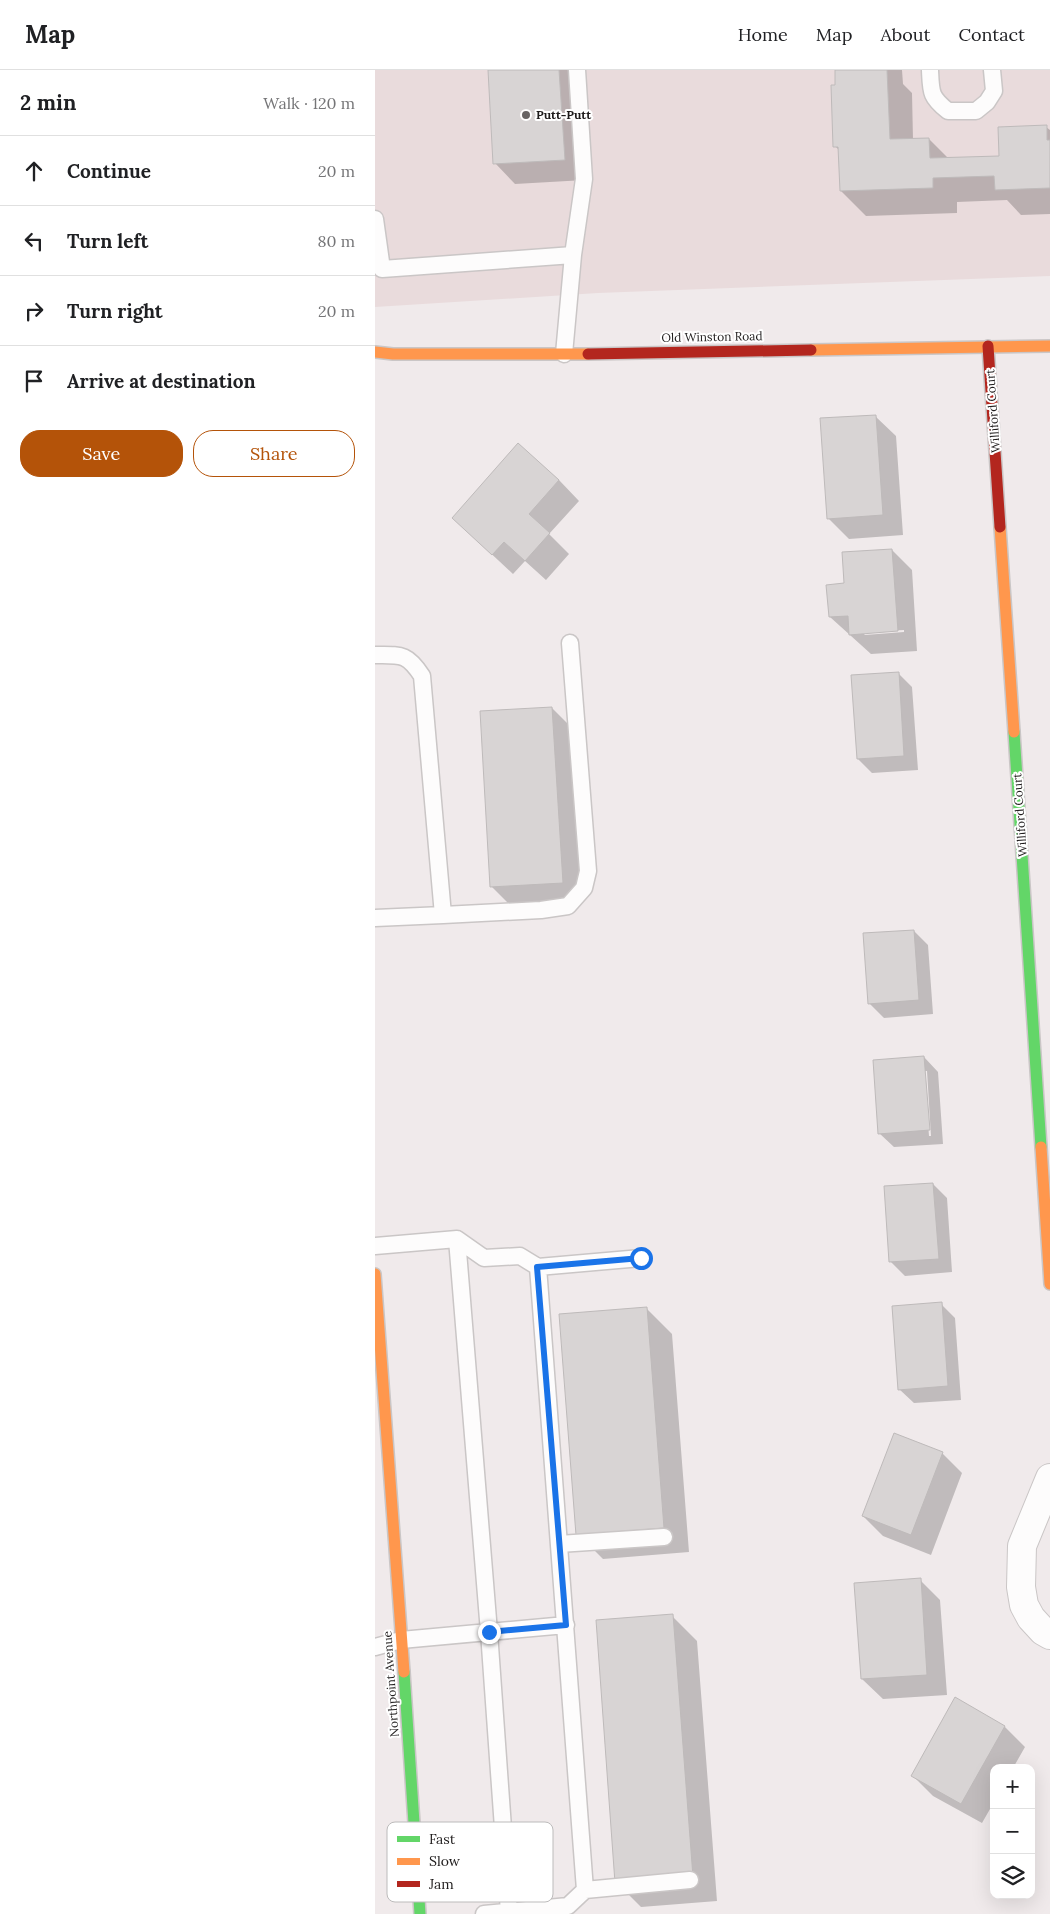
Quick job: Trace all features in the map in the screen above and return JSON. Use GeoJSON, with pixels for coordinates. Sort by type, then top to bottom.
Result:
{"type":"FeatureCollection","features":[{"type":"Feature","properties":{"kind":"street","name":"Williford Court"},"geometry":{"type":"LineString","coordinates":[[988,346],[1050,1284]]}},
{"type":"Feature","properties":{"kind":"street","name":"Old Winston Road"},"geometry":{"type":"LineString","coordinates":[[375,352],[393,354],[564,354],[1050,346]]}},
{"type":"Feature","properties":{"kind":"street","name":"Northpoint Avenue"},"geometry":{"type":"LineString","coordinates":[[375,1274],[414,1822]]}},
{"type":"Feature","properties":{"kind":"street"},"geometry":{"type":"LineString","coordinates":[[1050,1478],[1040,1507],[1022,1546],[1021,1587],[1024,1605],[1031,1618],[1043,1631],[1050,1635]]}},
{"type":"Feature","properties":{"kind":"lane"},"geometry":{"type":"LineString","coordinates":[[564,354],[573,255],[584,179],[577,70]]}},
{"type":"Feature","properties":{"kind":"lane"},"geometry":{"type":"LineString","coordinates":[[930,70],[931,92],[939,104],[948,111],[975,111],[987,102],[994,91],[992,70]]}},
{"type":"Feature","properties":{"kind":"lane"},"geometry":{"type":"LineString","coordinates":[[375,219],[381,269],[573,255]]}},
{"type":"Feature","properties":{"kind":"lane"},"geometry":{"type":"LineString","coordinates":[[375,918],[541,910],[567,906],[584,888],[588,871],[570,643]]}},
{"type":"Feature","properties":{"kind":"lane"},"geometry":{"type":"LineString","coordinates":[[375,655],[399,655],[413,662],[422,676],[443,915]]}},
{"type":"Feature","properties":{"kind":"lane"},"geometry":{"type":"LineString","coordinates":[[375,1246],[457,1238],[484,1258],[520,1256],[537,1267],[641,1258]]}},
{"type":"Feature","properties":{"kind":"lane"},"geometry":{"type":"LineString","coordinates":[[457,1238],[503,1822]]}},
{"type":"Feature","properties":{"kind":"lane"},"geometry":{"type":"LineString","coordinates":[[537,1267],[585,1890]]}},
{"type":"Feature","properties":{"kind":"lane"},"geometry":{"type":"LineString","coordinates":[[559,1544],[664,1537]]}},
{"type":"Feature","properties":{"kind":"lane"},"geometry":{"type":"LineString","coordinates":[[375,1647],[401,1640],[566,1625]]}},
{"type":"Feature","properties":{"kind":"lane"},"geometry":{"type":"LineString","coordinates":[[484,1914],[568,1906],[585,1890],[690,1880]]}},
{"type":"Feature","properties":{"kind":"lane"},"geometry":{"type":"LineString","coordinates":[[508,1902],[509,1912]]}},
{"type":"Feature","properties":{"kind":"shaded area"},"geometry":{"type":"Polygon","coordinates":[[[375,70],[1050,70],[1050,276],[598,293],[375,307],[375,70]]]}},
{"type":"Feature","properties":{"kind":"building","name":"Putt-Putt"},"geometry":{"type":"Polygon","coordinates":[[[488,70],[559,70],[565,160],[493,164],[488,70]]]}},
{"type":"Feature","properties":{"kind":"building"},"geometry":{"type":"Polygon","coordinates":[[[835,70],[887,70],[890,139],[929,138],[930,158],[999,156],[998,127],[1047,125],[1047,140],[1050,140],[1050,188],[995,190],[994,176],[933,178],[933,188],[840,191],[838,147],[833,147],[831,85],[835,85],[835,70]]]}},
{"type":"Feature","properties":{"kind":"building"},"geometry":{"type":"Polygon","coordinates":[[[876,415],[883,515],[827,519],[820,418],[876,415]]]}},
{"type":"Feature","properties":{"kind":"building"},"geometry":{"type":"Polygon","coordinates":[[[518,443],[559,480],[529,514],[550,533],[525,561],[504,542],[492,555],[452,518],[518,443]]]}},
{"type":"Feature","properties":{"kind":"building"},"geometry":{"type":"Polygon","coordinates":[[[892,549],[898,631],[849,635],[848,616],[829,617],[826,585],[844,583],[842,552],[892,549]]]}},
{"type":"Feature","properties":{"kind":"building"},"geometry":{"type":"Polygon","coordinates":[[[899,672],[904,756],[857,759],[851,675],[899,672]]]}},
{"type":"Feature","properties":{"kind":"building"},"geometry":{"type":"Polygon","coordinates":[[[552,707],[563,883],[490,887],[480,711],[552,707]]]}},
{"type":"Feature","properties":{"kind":"building"},"geometry":{"type":"Polygon","coordinates":[[[914,930],[919,1000],[868,1004],[863,933],[914,930]]]}},
{"type":"Feature","properties":{"kind":"building"},"geometry":{"type":"Polygon","coordinates":[[[924,1056],[930,1130],[878,1134],[873,1060],[924,1056]]]}},
{"type":"Feature","properties":{"kind":"building"},"geometry":{"type":"Polygon","coordinates":[[[933,1183],[939,1259],[889,1262],[884,1186],[933,1183]]]}},
{"type":"Feature","properties":{"kind":"building"},"geometry":{"type":"Polygon","coordinates":[[[942,1302],[948,1386],[898,1390],[892,1306],[942,1302]]]}},
{"type":"Feature","properties":{"kind":"building"},"geometry":{"type":"Polygon","coordinates":[[[647,1307],[664,1528],[576,1535],[559,1314],[647,1307]]]}},
{"type":"Feature","properties":{"kind":"building"},"geometry":{"type":"Polygon","coordinates":[[[894,1433],[943,1452],[911,1535],[862,1516],[894,1433]]]}},
{"type":"Feature","properties":{"kind":"building"},"geometry":{"type":"Polygon","coordinates":[[[921,1578],[927,1675],[861,1679],[854,1583],[921,1578]]]}},
{"type":"Feature","properties":{"kind":"building"},"geometry":{"type":"Polygon","coordinates":[[[673,1614],[693,1877],[615,1883],[596,1620],[673,1614]]]}},
{"type":"Feature","properties":{"kind":"building"},"geometry":{"type":"Polygon","coordinates":[[[955,1697],[1005,1726],[961,1804],[911,1776],[955,1697]]]}},
{"type":"Feature","properties":{"kind":"traffic: fast"},"geometry":{"type":"LineString","coordinates":[[1014,732],[1041,1147]]}},
{"type":"Feature","properties":{"kind":"traffic: fast"},"geometry":{"type":"LineString","coordinates":[[404,1672],[414,1822]]}},
{"type":"Feature","properties":{"kind":"traffic: fast"},"geometry":{"type":"LineString","coordinates":[[419,1902],[420,1914]]}},
{"type":"Feature","properties":{"kind":"traffic: slow"},"geometry":{"type":"LineString","coordinates":[[811,350],[1050,346]]}},
{"type":"Feature","properties":{"kind":"traffic: slow"},"geometry":{"type":"LineString","coordinates":[[375,352],[393,354],[588,354]]}},
{"type":"Feature","properties":{"kind":"traffic: slow"},"geometry":{"type":"LineString","coordinates":[[1000,527],[1014,732]]}},
{"type":"Feature","properties":{"kind":"traffic: slow"},"geometry":{"type":"LineString","coordinates":[[1041,1147],[1050,1284]]}},
{"type":"Feature","properties":{"kind":"traffic: slow"},"geometry":{"type":"LineString","coordinates":[[375,1274],[404,1672]]}},
{"type":"Feature","properties":{"kind":"traffic: jam"},"geometry":{"type":"LineString","coordinates":[[988,346],[1000,527]]}},
{"type":"Feature","properties":{"kind":"traffic: jam"},"geometry":{"type":"LineString","coordinates":[[588,354],[811,350]]}},
{"type":"Feature","properties":{"kind":"place","name":"Putt-Putt"},"geometry":{"type":"Point","coordinates":[526,115]}},
{"type":"Feature","properties":{"kind":"route"},"geometry":{"type":"LineString","coordinates":[[489,1632],[566,1625],[537,1267],[641,1258]]}}]}
